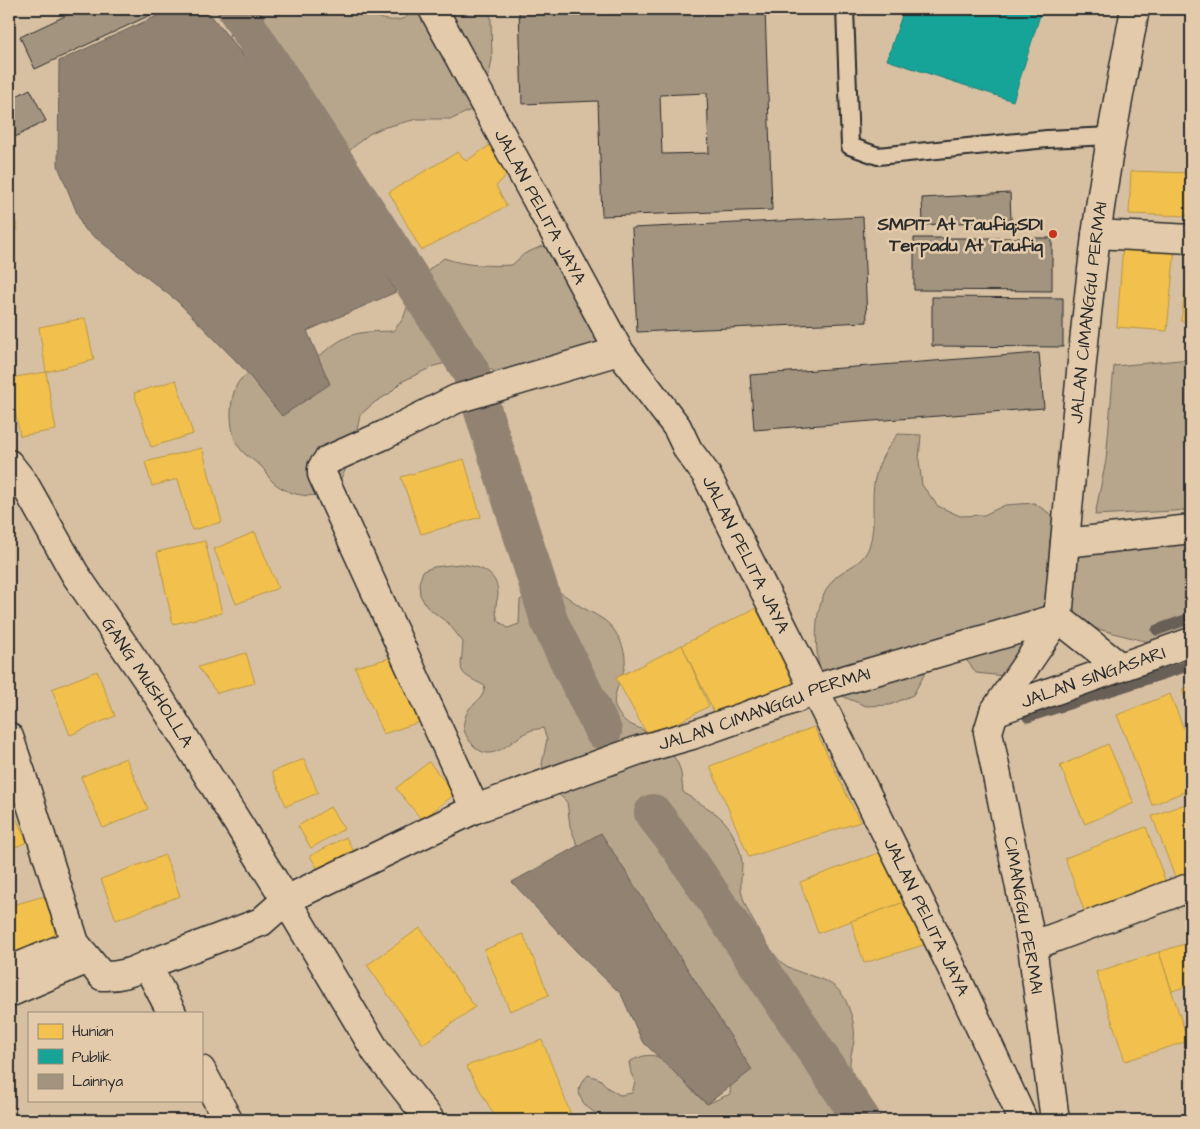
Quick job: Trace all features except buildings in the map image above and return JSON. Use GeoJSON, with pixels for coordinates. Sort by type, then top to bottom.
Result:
{"type":"FeatureCollection","features":[{"type":"Feature","properties":{"kind":"street","name":"JALAN PELITA JAYA"},"geometry":{"type":"LineString","coordinates":[[434,9],[619,351],[677,427],[688,450],[706,474],[886,833],[1023,1120]]}},
{"type":"Feature","properties":{"kind":"street","name":"JALAN CIMANGGU PERMAI"},"geometry":{"type":"LineString","coordinates":[[994,712],[1058,618],[1081,365],[1096,234],[1111,136],[1135,9]]}},
{"type":"Feature","properties":{"kind":"street"},"geometry":{"type":"LineString","coordinates":[[1096,234],[1191,239]]}},
{"type":"Feature","properties":{"kind":"street"},"geometry":{"type":"LineString","coordinates":[[475,809],[322,474],[322,468],[328,460],[384,435],[456,399],[619,351]]}},
{"type":"Feature","properties":{"kind":"street","name":"GANG MUSHOLLA"},"geometry":{"type":"LineString","coordinates":[[9,464],[24,484],[75,574],[157,694],[286,900],[377,1053],[430,1120]]}},
{"type":"Feature","properties":{"kind":"street"},"geometry":{"type":"LineString","coordinates":[[1065,543],[1191,529]]}},
{"type":"Feature","properties":{"kind":"street"},"geometry":{"type":"LineString","coordinates":[[1058,618],[1118,665]]}},
{"type":"Feature","properties":{"kind":"street","name":"JALAN CIMANGGU PERMAI"},"geometry":{"type":"LineString","coordinates":[[81,951],[102,976],[130,973],[261,922],[286,900],[475,809],[638,750],[692,735],[797,698],[813,689],[1058,618]]}},
{"type":"Feature","properties":{"kind":"street","name":"JALAN SINGASARI"},"geometry":{"type":"LineString","coordinates":[[994,712],[1118,665],[1191,642]]}},
{"type":"Feature","properties":{"kind":"street","name":"CIMANGGU PERMAI"},"geometry":{"type":"LineString","coordinates":[[994,712],[988,732],[1032,946],[1055,1120]]}},
{"type":"Feature","properties":{"kind":"street"},"geometry":{"type":"LineString","coordinates":[[9,737],[15,775],[81,951]]}},
{"type":"Feature","properties":{"kind":"street"},"geometry":{"type":"LineString","coordinates":[[1032,946],[1191,887]]}},
{"type":"Feature","properties":{"kind":"street"},"geometry":{"type":"LineString","coordinates":[[9,971],[81,951]]}},
{"type":"Feature","properties":{"kind":"street"},"geometry":{"type":"LineString","coordinates":[[9,993],[81,951]]}},
{"type":"Feature","properties":{"kind":"street"},"geometry":{"type":"LineString","coordinates":[[147,965],[171,1012]]}},
{"type":"Feature","properties":{"kind":"street"},"geometry":{"type":"LineString","coordinates":[[202,1072],[228,1120]]}},
{"type":"Feature","properties":{"kind":"lane"},"geometry":{"type":"LineString","coordinates":[[845,9],[850,146],[878,156],[1047,139],[1111,136]]}},
{"type":"Feature","properties":{"kind":"shaded area"},"geometry":{"type":"Polygon","coordinates":[[[172,9],[206,9],[314,144],[396,292],[307,331],[330,384],[282,416],[243,368],[177,301],[83,228],[58,166],[59,61],[172,9]]]}},
{"type":"Feature","properties":{"kind":"shaded area"},"geometry":{"type":"Polygon","coordinates":[[[232,9],[363,9],[376,17],[386,20],[397,20],[404,18],[415,9],[489,9],[492,60],[488,80],[471,110],[452,119],[417,119],[382,128],[369,134],[344,155],[330,158],[315,167],[270,109],[277,93],[274,62],[261,54],[241,31],[229,36],[232,9]]]}},
{"type":"Feature","properties":{"kind":"shaded area"},"geometry":{"type":"Polygon","coordinates":[[[542,246],[559,252],[607,339],[596,351],[500,376],[467,358],[434,366],[401,382],[389,394],[375,402],[360,415],[353,448],[344,474],[334,487],[317,495],[298,494],[280,487],[271,480],[262,467],[241,450],[235,440],[231,412],[237,385],[248,374],[264,368],[306,363],[351,335],[364,332],[393,331],[403,319],[408,305],[430,269],[444,258],[469,264],[512,265],[524,254],[542,246]]]}},
{"type":"Feature","properties":{"kind":"shaded area"},"geometry":{"type":"Polygon","coordinates":[[[1191,359],[1191,510],[1095,515],[1106,460],[1114,366],[1191,359]]]}},
{"type":"Feature","properties":{"kind":"shaded area"},"geometry":{"type":"Polygon","coordinates":[[[898,434],[921,435],[919,460],[922,485],[938,506],[960,516],[984,515],[1005,505],[1034,503],[1055,517],[1061,531],[1191,522],[1191,639],[1144,641],[1098,629],[1076,628],[1032,636],[1035,688],[999,709],[1032,679],[976,673],[962,654],[938,650],[913,695],[890,705],[866,706],[844,697],[821,679],[816,641],[818,615],[826,590],[833,580],[857,563],[869,547],[873,530],[875,478],[884,454],[898,434]]]}},
{"type":"Feature","properties":{"kind":"shaded area"},"geometry":{"type":"Polygon","coordinates":[[[460,564],[474,566],[491,575],[495,580],[498,594],[496,610],[498,621],[508,628],[519,624],[520,600],[534,590],[547,588],[565,595],[581,607],[603,619],[613,629],[622,645],[625,658],[614,703],[621,717],[663,744],[679,766],[683,792],[713,812],[728,826],[736,840],[741,855],[741,888],[745,905],[754,923],[775,955],[792,969],[832,984],[840,991],[846,1001],[854,1025],[854,1041],[850,1060],[851,1078],[858,1101],[869,1120],[610,1120],[593,1112],[584,1103],[579,1092],[582,1082],[588,1075],[600,1079],[608,1088],[620,1095],[632,1093],[635,1082],[629,1062],[647,1055],[661,1058],[667,1062],[689,1088],[707,1104],[730,1094],[731,1083],[578,847],[570,826],[567,802],[551,787],[544,775],[542,764],[547,739],[543,728],[524,734],[493,753],[485,753],[477,749],[466,735],[464,724],[467,713],[482,696],[485,686],[464,674],[461,666],[463,642],[449,624],[427,607],[420,595],[419,583],[423,571],[434,567],[460,564]]]}},
{"type":"Feature","properties":{"kind":"shaded area"},"geometry":{"type":"Polygon","coordinates":[[[601,833],[752,1070],[707,1104],[642,1041],[621,994],[576,951],[512,882],[601,833]]]}},
{"type":"Feature","properties":{"kind":"waterway"},"geometry":{"type":"LineString","coordinates":[[236,9],[470,370],[550,623],[603,731]]}},
{"type":"Feature","properties":{"kind":"waterway"},"geometry":{"type":"LineString","coordinates":[[1157,630],[1191,618]]}},
{"type":"Feature","properties":{"kind":"waterway"},"geometry":{"type":"LineString","coordinates":[[1028,717],[1191,665]]}},
{"type":"Feature","properties":{"kind":"waterway"},"geometry":{"type":"LineString","coordinates":[[653,813],[680,848],[862,1120]]}},
{"type":"Feature","properties":{"kind":"place","name":"SMPIT At Taufiq;SDI Terpadu At Taufiq"},"geometry":{"type":"Point","coordinates":[1053,234]}}]}
